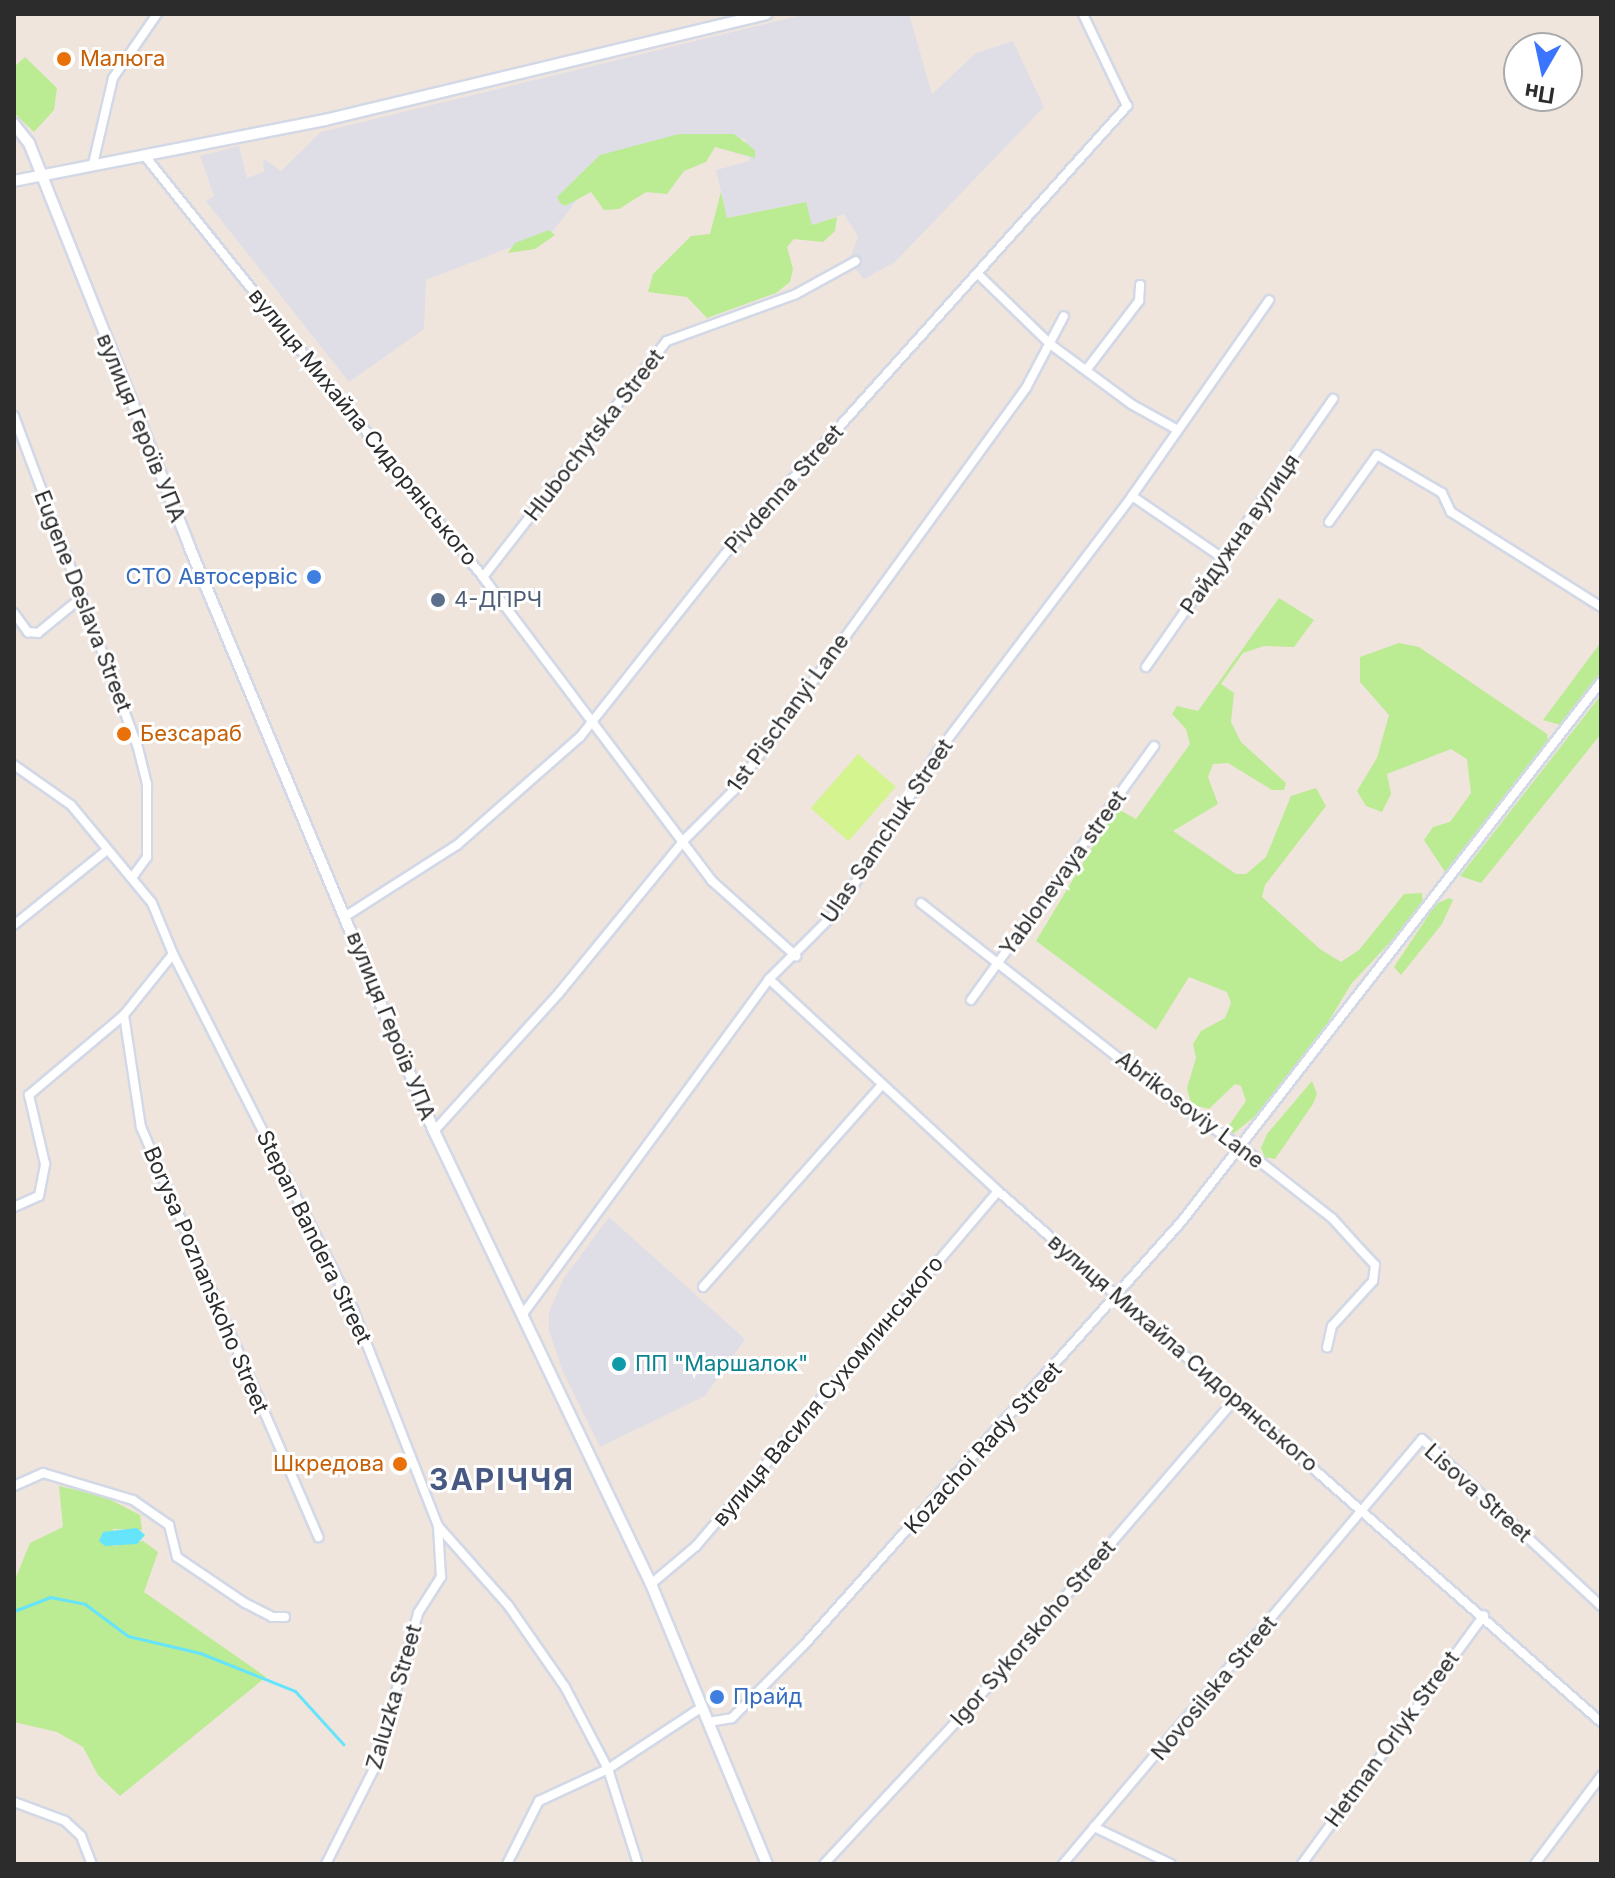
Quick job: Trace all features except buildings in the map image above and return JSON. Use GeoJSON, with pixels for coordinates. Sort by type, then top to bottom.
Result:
{"type":"FeatureCollection","features":[{"type":"Feature","properties":{"kind":"street"},"geometry":{"type":"LineString","coordinates":[[93,164],[113,78],[157,14]]}},
{"type":"Feature","properties":{"kind":"street"},"geometry":{"type":"LineString","coordinates":[[14,181],[325,120],[766,14]]}},
{"type":"Feature","properties":{"kind":"street","name":"Pivdenna Street"},"geometry":{"type":"LineString","coordinates":[[346,916],[503,809],[589,723],[726,553],[1127,106],[1083,14]]}},
{"type":"Feature","properties":{"kind":"street"},"geometry":{"type":"LineString","coordinates":[[14,124],[29,143],[38,176]]}},
{"type":"Feature","properties":{"kind":"street","name":"вулиця Михайла Сидорянського"},"geometry":{"type":"LineString","coordinates":[[144,155],[483,577],[589,723],[685,839],[712,881],[796,956]]}},
{"type":"Feature","properties":{"kind":"street","name":"вулиця Героїв УПА"},"geometry":{"type":"LineString","coordinates":[[38,176],[434,1131],[651,1584],[767,1864]]}},
{"type":"Feature","properties":{"kind":"street","name":"Hlubochytska Street"},"geometry":{"type":"LineString","coordinates":[[483,577],[667,341],[796,294],[856,261]]}},
{"type":"Feature","properties":{"kind":"street"},"geometry":{"type":"LineString","coordinates":[[978,274],[1050,344],[1131,404],[1176,429]]}},
{"type":"Feature","properties":{"kind":"street"},"geometry":{"type":"LineString","coordinates":[[1087,369],[1139,301],[1140,285]]}},
{"type":"Feature","properties":{"kind":"street","name":"Ulas Samchuk Street"},"geometry":{"type":"LineString","coordinates":[[523,1314],[769,979],[796,956],[838,910],[938,752],[1132,496],[1269,300]]}},
{"type":"Feature","properties":{"kind":"street","name":"1st Pischanyi Lane"},"geometry":{"type":"LineString","coordinates":[[434,1131],[559,993],[685,839],[734,790],[1026,388],[1064,316]]}},
{"type":"Feature","properties":{"kind":"street","name":"Райдужна вулиця"},"geometry":{"type":"LineString","coordinates":[[1146,667],[1333,399]]}},
{"type":"Feature","properties":{"kind":"street","name":"Eugene Deslava Street"},"geometry":{"type":"LineString","coordinates":[[14,416],[82,597],[147,785],[147,857],[132,878]]}},
{"type":"Feature","properties":{"kind":"street"},"geometry":{"type":"LineString","coordinates":[[1329,522],[1377,455],[1442,493],[1451,512],[1601,607]]}},
{"type":"Feature","properties":{"kind":"street"},"geometry":{"type":"LineString","coordinates":[[1132,496],[1224,559]]}},
{"type":"Feature","properties":{"kind":"street"},"geometry":{"type":"LineString","coordinates":[[14,613],[28,632],[38,633],[82,597]]}},
{"type":"Feature","properties":{"kind":"street","name":"Kozachoi Rady Street"},"geometry":{"type":"LineString","coordinates":[[708,1722],[732,1718],[805,1644],[1117,1296],[1238,1148],[1601,682]]}},
{"type":"Feature","properties":{"kind":"street","name":"Yablonevaya street"},"geometry":{"type":"LineString","coordinates":[[971,1000],[1154,746]]}},
{"type":"Feature","properties":{"kind":"street","name":"Stepan Bandera Street"},"geometry":{"type":"LineString","coordinates":[[14,765],[71,805],[152,903],[173,954],[353,1309],[438,1526],[540,1646],[608,1769],[638,1864]]}},
{"type":"Feature","properties":{"kind":"street"},"geometry":{"type":"LineString","coordinates":[[14,925],[107,850]]}},
{"type":"Feature","properties":{"kind":"street","name":"Abrikosoviy Lane"},"geometry":{"type":"LineString","coordinates":[[921,903],[1332,1218],[1375,1265],[1373,1281],[1332,1326],[1327,1347]]}},
{"type":"Feature","properties":{"kind":"street"},"geometry":{"type":"LineString","coordinates":[[14,1207],[39,1196],[45,1164],[29,1095],[124,1015],[173,954]]}},
{"type":"Feature","properties":{"kind":"street","name":"вулиця Михайла Сидорянського"},"geometry":{"type":"LineString","coordinates":[[769,979],[998,1191],[1484,1615],[1601,1722]]}},
{"type":"Feature","properties":{"kind":"street","name":"Borysa Poznanskoho Street"},"geometry":{"type":"LineString","coordinates":[[124,1015],[141,1127],[318,1537]]}},
{"type":"Feature","properties":{"kind":"street"},"geometry":{"type":"LineString","coordinates":[[703,1287],[882,1085]]}},
{"type":"Feature","properties":{"kind":"street","name":"вулиця Василя Сухомлинського"},"geometry":{"type":"LineString","coordinates":[[651,1584],[696,1546],[998,1191]]}},
{"type":"Feature","properties":{"kind":"street","name":"Igor Sykorskoho Street"},"geometry":{"type":"LineString","coordinates":[[824,1864],[968,1710],[1236,1398]]}},
{"type":"Feature","properties":{"kind":"street","name":"Lisova Street"},"geometry":{"type":"LineString","coordinates":[[1363,1510],[1422,1439],[1601,1606]]}},
{"type":"Feature","properties":{"kind":"street"},"geometry":{"type":"LineString","coordinates":[[14,1486],[43,1473],[133,1500],[169,1525],[177,1557],[245,1603],[272,1617],[285,1617]]}},
{"type":"Feature","properties":{"kind":"street","name":"Novosilska Street"},"geometry":{"type":"LineString","coordinates":[[1063,1864],[1363,1510]]}},
{"type":"Feature","properties":{"kind":"street","name":"Zaluzka Street"},"geometry":{"type":"LineString","coordinates":[[326,1864],[374,1769],[418,1613],[441,1577],[438,1526]]}},
{"type":"Feature","properties":{"kind":"street","name":"Hetman Orlyk Street"},"geometry":{"type":"LineString","coordinates":[[1302,1864],[1484,1615]]}},
{"type":"Feature","properties":{"kind":"street"},"geometry":{"type":"LineString","coordinates":[[507,1864],[539,1801],[608,1769],[702,1707]]}},
{"type":"Feature","properties":{"kind":"street"},"geometry":{"type":"LineString","coordinates":[[1535,1864],[1601,1776]]}},
{"type":"Feature","properties":{"kind":"street"},"geometry":{"type":"LineString","coordinates":[[14,1802],[65,1821],[81,1836],[92,1864]]}},
{"type":"Feature","properties":{"kind":"street"},"geometry":{"type":"LineString","coordinates":[[1094,1827],[1171,1864]]}},
{"type":"Feature","properties":{"kind":"shaded area"},"geometry":{"type":"Polygon","coordinates":[[[806,14],[909,14],[932,94],[976,53],[1013,41],[1044,107],[895,262],[864,279],[849,261],[858,237],[844,214],[812,225],[805,202],[727,218],[716,170],[750,161],[745,138],[606,162],[553,231],[426,280],[424,329],[349,382],[206,201],[214,196],[200,156],[239,146],[247,178],[264,172],[263,158],[281,171],[321,132],[806,14]]]}},
{"type":"Feature","properties":{"kind":"shaded area","name":"ПП \"Маршалок\""},"geometry":{"type":"Polygon","coordinates":[[[609,1217],[745,1339],[705,1396],[600,1447],[563,1372],[549,1331],[549,1312],[564,1278],[609,1217]]]}},
{"type":"Feature","properties":{"kind":"green space"},"geometry":{"type":"Polygon","coordinates":[[[25,57],[57,88],[54,110],[34,132],[14,113],[14,67],[25,57]]]}},
{"type":"Feature","properties":{"kind":"green space"},"geometry":{"type":"Polygon","coordinates":[[[679,134],[734,134],[755,150],[755,158],[715,147],[706,162],[684,171],[667,194],[646,192],[619,209],[604,210],[591,192],[565,206],[560,203],[557,197],[600,155],[679,134]]]}},
{"type":"Feature","properties":{"kind":"green space"},"geometry":{"type":"Polygon","coordinates":[[[721,192],[727,218],[806,202],[812,225],[837,217],[835,231],[823,242],[794,239],[787,247],[793,269],[790,282],[776,293],[707,318],[687,297],[648,292],[653,274],[691,236],[710,234],[721,192]]]}},
{"type":"Feature","properties":{"kind":"green space"},"geometry":{"type":"Polygon","coordinates":[[[549,230],[555,235],[535,249],[508,253],[515,243],[549,230]]]}},
{"type":"Feature","properties":{"kind":"green space"},"geometry":{"type":"Polygon","coordinates":[[[1279,598],[1314,620],[1294,647],[1264,646],[1243,653],[1221,684],[1234,693],[1231,722],[1241,742],[1286,783],[1284,790],[1272,790],[1228,763],[1213,764],[1208,777],[1218,804],[1173,831],[1236,874],[1246,874],[1266,857],[1291,796],[1316,788],[1326,806],[1265,885],[1262,897],[1320,949],[1341,962],[1359,950],[1404,894],[1422,893],[1423,907],[1351,984],[1314,1046],[1254,1117],[1229,1137],[1225,1131],[1246,1101],[1241,1086],[1235,1084],[1209,1109],[1191,1104],[1187,1088],[1196,1058],[1193,1044],[1201,1031],[1225,1018],[1231,1003],[1227,992],[1189,977],[1156,1030],[1036,941],[1116,808],[1136,819],[1190,744],[1186,729],[1172,714],[1177,706],[1198,711],[1279,598]]]}},
{"type":"Feature","properties":{"kind":"green space"},"geometry":{"type":"Polygon","coordinates":[[[1601,642],[1601,673],[1561,725],[1543,720],[1601,642]]]}},
{"type":"Feature","properties":{"kind":"green space"},"geometry":{"type":"Polygon","coordinates":[[[1399,643],[1419,647],[1547,734],[1548,742],[1447,875],[1424,840],[1433,827],[1450,822],[1471,793],[1467,759],[1451,749],[1387,774],[1391,794],[1382,812],[1366,806],[1357,791],[1377,758],[1389,715],[1360,682],[1360,657],[1399,643]]]}},
{"type":"Feature","properties":{"kind":"green space"},"geometry":{"type":"Polygon","coordinates":[[[1601,695],[1601,734],[1481,883],[1460,876],[1601,695]]]}},
{"type":"Feature","properties":{"kind":"green space"},"geometry":{"type":"Polygon","coordinates":[[[858,754],[896,787],[848,841],[811,808],[858,754]]]}},
{"type":"Feature","properties":{"kind":"green space"},"geometry":{"type":"Polygon","coordinates":[[[1449,898],[1453,900],[1442,924],[1401,975],[1394,967],[1436,904],[1449,898]]]}},
{"type":"Feature","properties":{"kind":"green space"},"geometry":{"type":"Polygon","coordinates":[[[1312,1081],[1317,1094],[1313,1104],[1275,1159],[1265,1157],[1261,1148],[1267,1134],[1312,1081]]]}},
{"type":"Feature","properties":{"kind":"green space"},"geometry":{"type":"Polygon","coordinates":[[[59,1486],[103,1496],[140,1515],[142,1530],[113,1529],[113,1546],[143,1541],[158,1552],[144,1592],[266,1677],[120,1796],[98,1775],[83,1747],[57,1732],[14,1722],[14,1582],[30,1543],[63,1527],[59,1486]]]}},
{"type":"Feature","properties":{"kind":"water"},"geometry":{"type":"Polygon","coordinates":[[[137,1528],[145,1535],[137,1544],[105,1546],[99,1541],[103,1532],[137,1528]]]}},
{"type":"Feature","properties":{"kind":"waterway"},"geometry":{"type":"LineString","coordinates":[[14,1611],[50,1597],[85,1604],[128,1636],[200,1653],[295,1691],[343,1744]]}},
{"type":"Feature","properties":{"kind":"place","name":"Малюга"},"geometry":{"type":"Point","coordinates":[64,59]}},
{"type":"Feature","properties":{"kind":"place","name":"СТО Автосервіс"},"geometry":{"type":"Point","coordinates":[314,577]}},
{"type":"Feature","properties":{"kind":"place","name":"4-ДПРЧ"},"geometry":{"type":"Point","coordinates":[438,600]}},
{"type":"Feature","properties":{"kind":"place","name":"Безсараб"},"geometry":{"type":"Point","coordinates":[124,734]}},
{"type":"Feature","properties":{"kind":"place","name":"ПП \"Маршалок\""},"geometry":{"type":"Point","coordinates":[619,1364]}},
{"type":"Feature","properties":{"kind":"place","name":"Шкредова"},"geometry":{"type":"Point","coordinates":[400,1464]}},
{"type":"Feature","properties":{"kind":"place","name":"Прайд"},"geometry":{"type":"Point","coordinates":[717,1697]}},
{"type":"Feature","properties":{"kind":"district","name":"ЗАРІЧЧЯ"},"geometry":{"type":"Point","coordinates":[502,1479]}}]}
